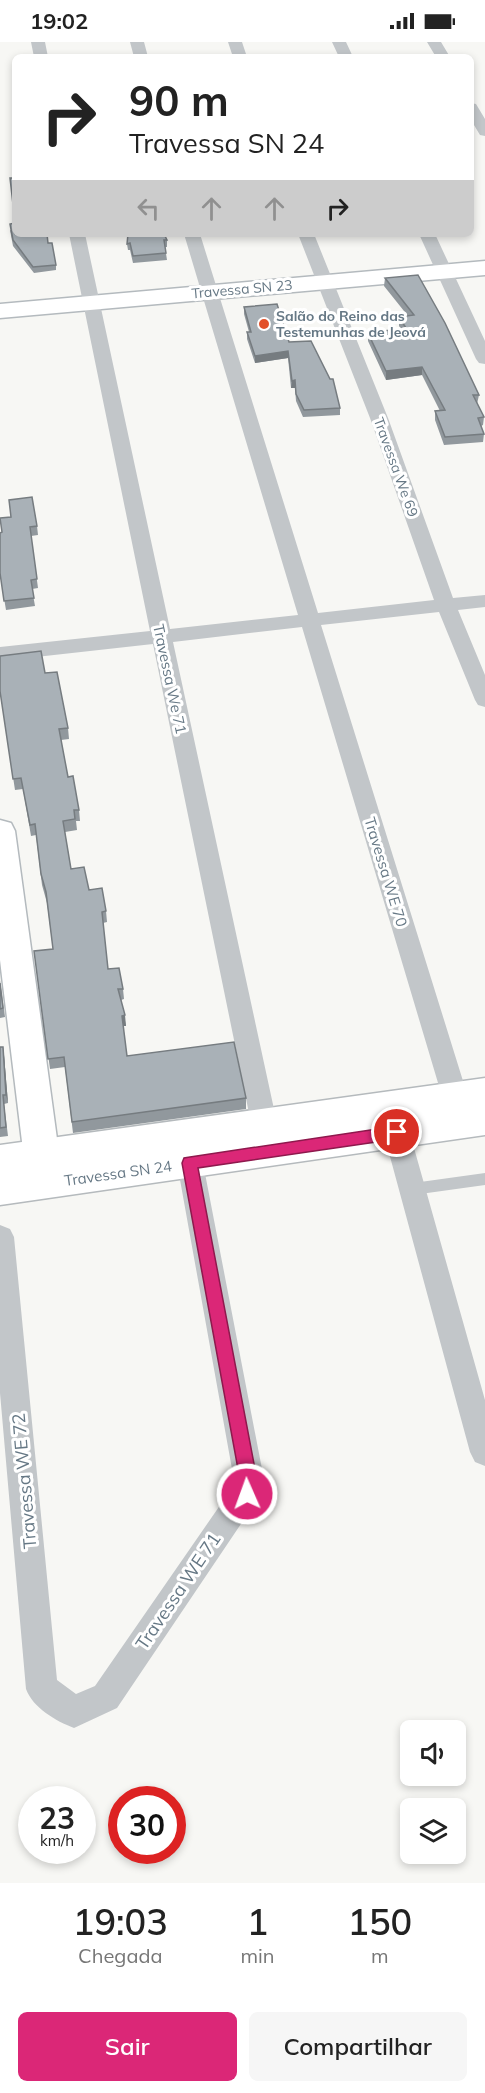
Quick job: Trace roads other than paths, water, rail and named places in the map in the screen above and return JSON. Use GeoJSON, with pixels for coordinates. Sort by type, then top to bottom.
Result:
{"type":"FeatureCollection","features":[{"type":"Feature","properties":{"kind":"main road","name":"Travessa SN 23"},"geometry":{"type":"LineString","coordinates":[[0,311],[485,268]]}},
{"type":"Feature","properties":{"kind":"main road"},"geometry":{"type":"LineString","coordinates":[[0,831],[43,1168]]}},
{"type":"Feature","properties":{"kind":"main road","name":"Travessa SN 24"},"geometry":{"type":"LineString","coordinates":[[0,1160],[43,1168],[190,1163],[393,1119],[472,1108]]}},
{"type":"Feature","properties":{"kind":"main road","name":"Travessa SN 24"},"geometry":{"type":"LineString","coordinates":[[0,1189],[43,1168],[264,1124],[393,1119]]}},
{"type":"Feature","properties":{"kind":"street"},"geometry":{"type":"LineString","coordinates":[[474,112],[485,132]]}},
{"type":"Feature","properties":{"kind":"street","name":"Travessa We 71"},"geometry":{"type":"LineString","coordinates":[[78,237],[264,1124]]}},
{"type":"Feature","properties":{"kind":"street"},"geometry":{"type":"LineString","coordinates":[[193,237],[310,620]]}},
{"type":"Feature","properties":{"kind":"street","name":"Travessa We 69"},"geometry":{"type":"LineString","coordinates":[[307,237],[379,418],[446,605],[485,700]]}},
{"type":"Feature","properties":{"kind":"street"},"geometry":{"type":"LineString","coordinates":[[428,237],[485,359]]}},
{"type":"Feature","properties":{"kind":"street"},"geometry":{"type":"LineString","coordinates":[[0,654],[485,601]]}},
{"type":"Feature","properties":{"kind":"street","name":"Travessa WE 70"},"geometry":{"type":"LineString","coordinates":[[310,620],[472,1108]]}},
{"type":"Feature","properties":{"kind":"street"},"geometry":{"type":"LineString","coordinates":[[393,1119],[485,1452]]}},
{"type":"Feature","properties":{"kind":"street","name":"Travessa WE 71"},"geometry":{"type":"LineString","coordinates":[[42,1689],[74,1712],[106,1697],[238,1502],[247,1494],[247,1469],[190,1163]]}},
{"type":"Feature","properties":{"kind":"street","name":"Travessa WE 72"},"geometry":{"type":"LineString","coordinates":[[0,1237],[42,1689]]}},
{"type":"Feature","properties":{"kind":"lane"},"geometry":{"type":"LineString","coordinates":[[413,1189],[485,1179]]}},
{"type":"Feature","properties":{"kind":"place","name":"Salão do Reino das Testemunhas de Jeová"},"geometry":{"type":"Point","coordinates":[264,324]}}]}
